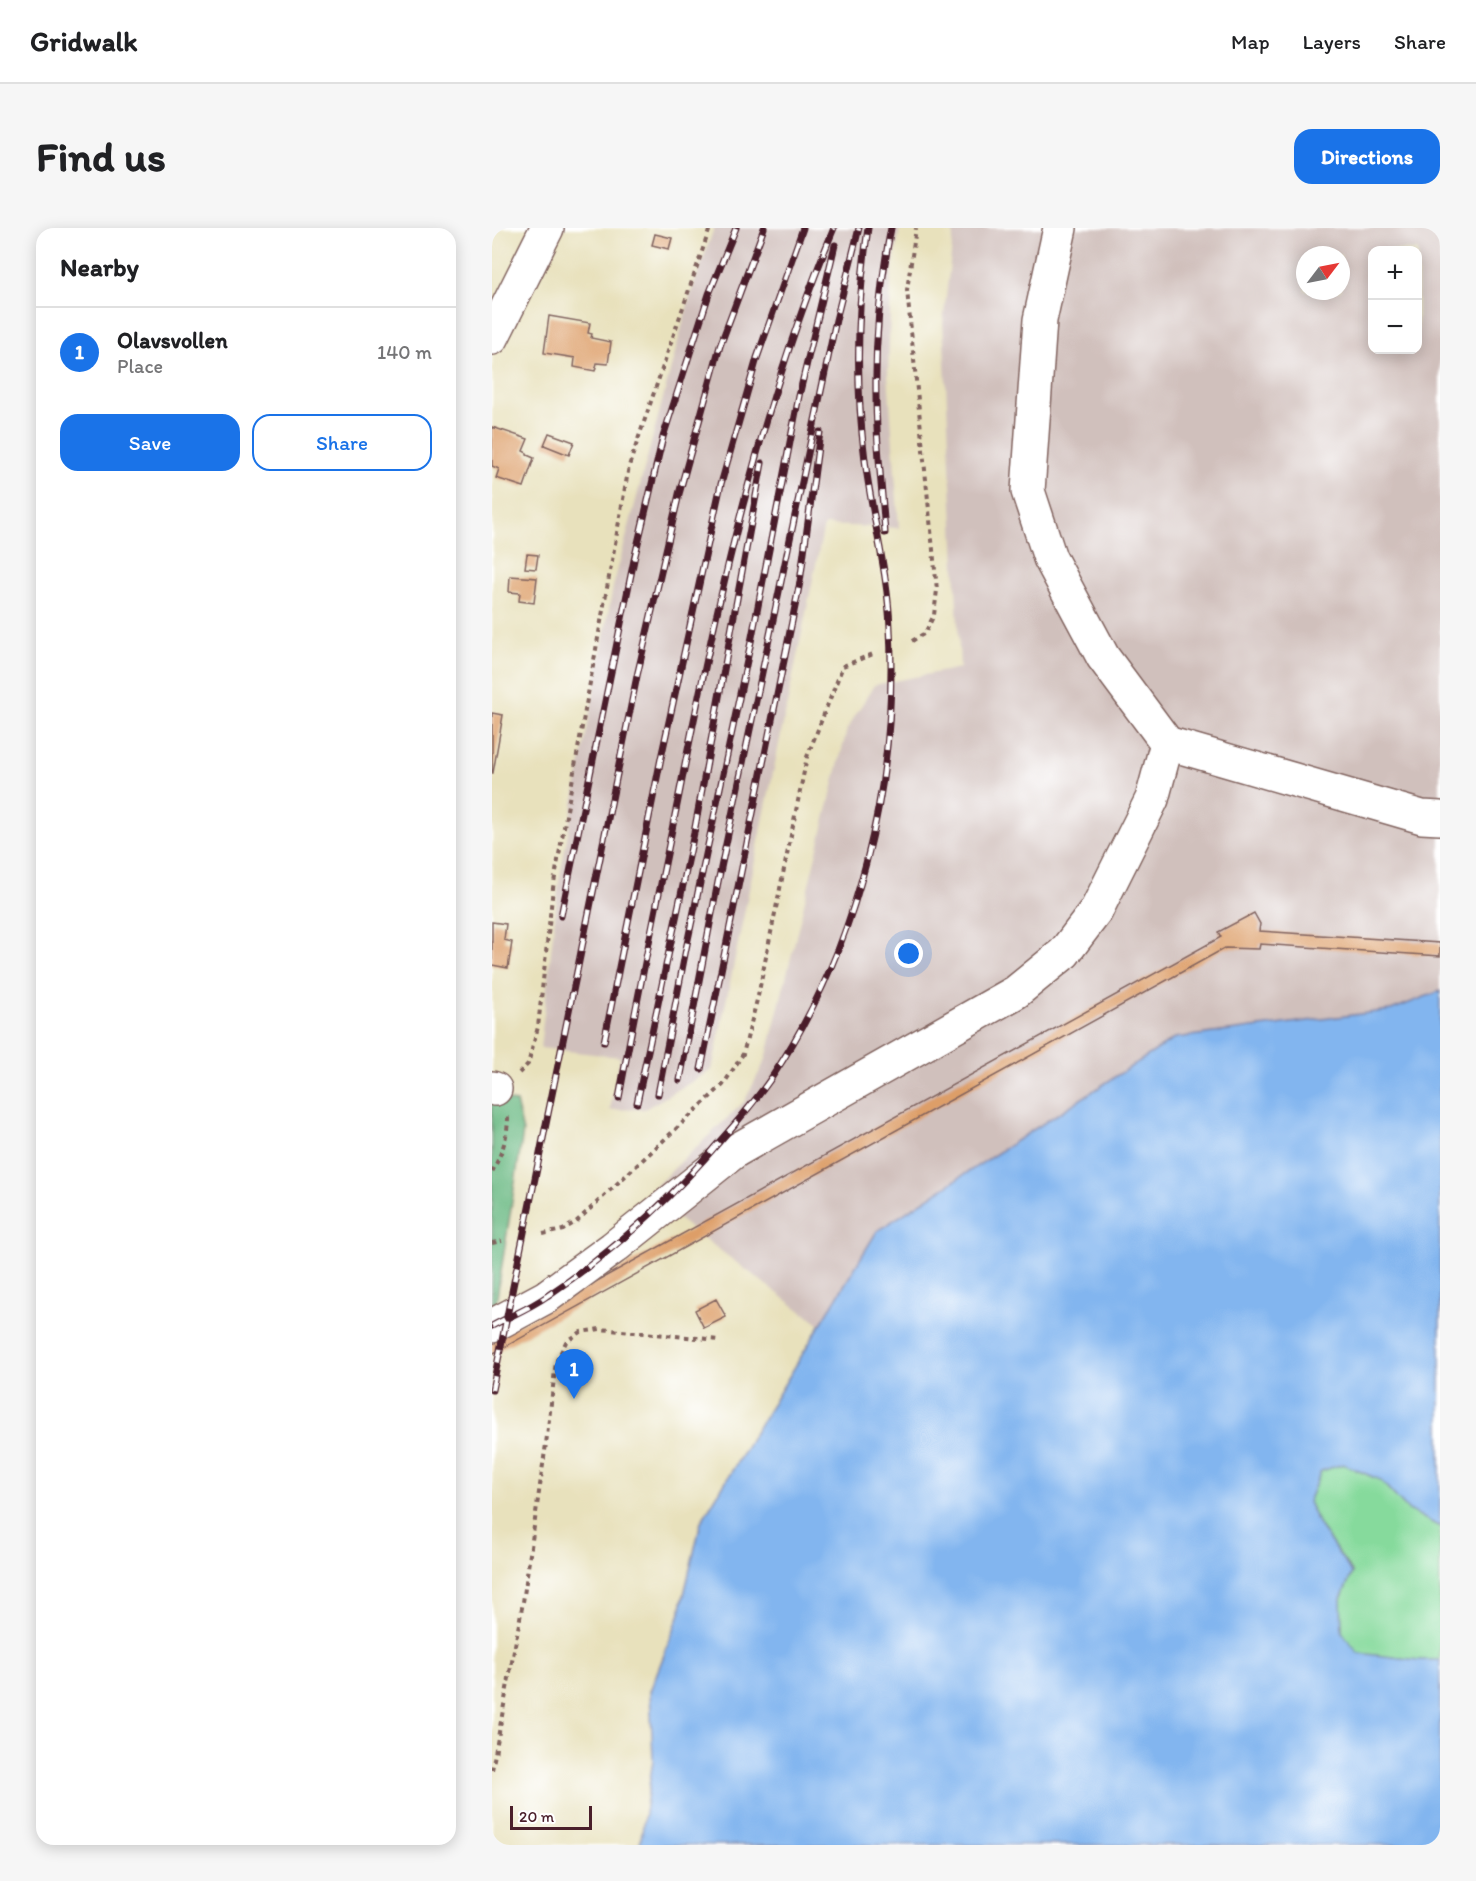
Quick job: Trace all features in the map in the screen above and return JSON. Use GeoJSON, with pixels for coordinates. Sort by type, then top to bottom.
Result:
{"type":"FeatureCollection","features":[{"type":"Feature","properties":{"kind":"street"},"geometry":{"type":"LineString","coordinates":[[492,338],[547,228]]}},
{"type":"Feature","properties":{"kind":"street"},"geometry":{"type":"LineString","coordinates":[[1060,228],[1040,320],[1028,491],[1050,558],[1103,657],[1167,743],[1422,817],[1440,818]]}},
{"type":"Feature","properties":{"kind":"street"},"geometry":{"type":"LineString","coordinates":[[492,1326],[546,1297],[613,1248],[735,1151],[1016,992],[1064,953],[1096,911],[1152,799],[1167,743]]}},
{"type":"Feature","properties":{"kind":"path"},"geometry":{"type":"LineString","coordinates":[[492,1172],[501,1154],[508,1131],[508,1104],[494,1088],[513,1079],[528,1064],[538,1027],[553,888],[629,466],[710,228]]}},
{"type":"Feature","properties":{"kind":"path"},"geometry":{"type":"LineString","coordinates":[[912,641],[925,633],[930,624],[934,615],[937,590],[907,290],[916,228]]}},
{"type":"Feature","properties":{"kind":"path"},"geometry":{"type":"LineString","coordinates":[[543,1234],[563,1230],[577,1221],[723,1085],[743,1054],[758,996],[807,757],[843,666],[873,654]]}},
{"type":"Feature","properties":{"kind":"path"},"geometry":{"type":"LineString","coordinates":[[492,1243],[502,1241]]}},
{"type":"Feature","properties":{"kind":"path"},"geometry":{"type":"LineString","coordinates":[[492,1770],[523,1602],[556,1362],[566,1342],[581,1332],[600,1329],[719,1340]]}},
{"type":"Feature","properties":{"kind":"shaded area"},"geometry":{"type":"Polygon","coordinates":[[[714,228],[900,228],[891,280],[888,374],[899,528],[824,525],[712,1070],[645,1109],[610,1110],[620,1057],[540,1048],[559,881],[613,587],[690,296],[714,228]]]}},
{"type":"Feature","properties":{"kind":"shaded area"},"geometry":{"type":"Polygon","coordinates":[[[954,228],[1440,228],[1440,991],[1391,1010],[1175,1038],[877,1231],[820,1325],[646,1195],[744,1102],[766,1059],[847,729],[874,685],[960,668],[943,323],[954,228]]]}},
{"type":"Feature","properties":{"kind":"green space"},"geometry":{"type":"Polygon","coordinates":[[[492,1099],[516,1102],[523,1132],[496,1303],[492,1305],[492,1099]]]}},
{"type":"Feature","properties":{"kind":"green space"},"geometry":{"type":"Polygon","coordinates":[[[1343,1464],[1380,1480],[1407,1509],[1440,1527],[1440,1660],[1358,1654],[1342,1632],[1341,1599],[1352,1572],[1319,1525],[1308,1502],[1321,1471],[1343,1464]]]}},
{"type":"Feature","properties":{"kind":"water"},"geometry":{"type":"Polygon","coordinates":[[[1440,991],[1440,1527],[1407,1509],[1380,1480],[1343,1464],[1321,1471],[1308,1502],[1319,1525],[1352,1573],[1341,1599],[1342,1632],[1358,1653],[1440,1660],[1440,1845],[640,1845],[653,1760],[650,1691],[679,1616],[701,1522],[877,1231],[1175,1038],[1391,1010],[1440,991]]]}},
{"type":"Feature","properties":{"kind":"building"},"geometry":{"type":"Polygon","coordinates":[[[655,234],[672,238],[669,249],[652,245],[655,234]]]}},
{"type":"Feature","properties":{"kind":"building"},"geometry":{"type":"Polygon","coordinates":[[[549,316],[590,323],[588,333],[592,334],[591,338],[611,342],[608,364],[597,363],[595,371],[574,367],[575,358],[544,353],[549,316]]]}},
{"type":"Feature","properties":{"kind":"building"},"geometry":{"type":"Polygon","coordinates":[[[492,427],[528,439],[523,451],[534,458],[524,487],[496,478],[499,469],[492,466],[492,427]]]}},
{"type":"Feature","properties":{"kind":"building"},"geometry":{"type":"Polygon","coordinates":[[[549,433],[574,442],[569,455],[544,445],[549,433]]]}},
{"type":"Feature","properties":{"kind":"building"},"geometry":{"type":"Polygon","coordinates":[[[527,554],[538,555],[536,569],[525,568],[527,554]]]}},
{"type":"Feature","properties":{"kind":"building"},"geometry":{"type":"Polygon","coordinates":[[[510,576],[537,578],[534,603],[519,601],[520,593],[509,592],[510,576]]]}},
{"type":"Feature","properties":{"kind":"building"},"geometry":{"type":"Polygon","coordinates":[[[492,713],[503,715],[493,773],[492,773],[492,713]]]}},
{"type":"Feature","properties":{"kind":"building"},"geometry":{"type":"Polygon","coordinates":[[[1254,913],[1260,924],[1259,931],[1440,943],[1440,956],[1260,944],[1259,949],[1225,948],[492,1354],[492,1339],[1221,937],[1218,932],[1254,913]]]}},
{"type":"Feature","properties":{"kind":"building"},"geometry":{"type":"Polygon","coordinates":[[[492,922],[506,924],[504,940],[512,942],[508,968],[492,965],[492,922]]]}},
{"type":"Feature","properties":{"kind":"building"},"geometry":{"type":"Polygon","coordinates":[[[716,1299],[726,1317],[704,1328],[695,1310],[716,1299]]]}},
{"type":"Feature","properties":{"kind":"railway"},"geometry":{"type":"LineString","coordinates":[[561,916],[634,560],[663,437],[709,294],[736,228]]}},
{"type":"Feature","properties":{"kind":"railway"},"geometry":{"type":"LineString","coordinates":[[492,1390],[637,676],[679,494],[720,346],[764,228]]}},
{"type":"Feature","properties":{"kind":"railway"},"geometry":{"type":"LineString","coordinates":[[604,1042],[661,758],[721,484],[757,358],[803,228]]}},
{"type":"Feature","properties":{"kind":"railway"},"geometry":{"type":"LineString","coordinates":[[619,1098],[692,727],[724,582],[761,438],[783,367],[834,228]]}},
{"type":"Feature","properties":{"kind":"railway"},"geometry":{"type":"LineString","coordinates":[[680,1080],[718,882],[836,320],[859,228]]}},
{"type":"Feature","properties":{"kind":"railway"},"geometry":{"type":"LineString","coordinates":[[492,1326],[540,1300],[595,1262],[660,1205],[701,1163],[772,1077],[802,1027],[828,974],[849,919],[866,862],[879,804],[887,745],[891,687],[889,607],[868,481],[860,402],[861,286],[868,228]]}},
{"type":"Feature","properties":{"kind":"railway"},"geometry":{"type":"LineString","coordinates":[[885,533],[877,430],[876,353],[884,269],[891,228]]}},
{"type":"Feature","properties":{"kind":"railway"},"geometry":{"type":"LineString","coordinates":[[658,1094],[799,396],[835,245]]}},
{"type":"Feature","properties":{"kind":"railway"},"geometry":{"type":"LineString","coordinates":[[701,1069],[800,582],[820,432]]}},
{"type":"Feature","properties":{"kind":"railway"},"geometry":{"type":"LineString","coordinates":[[637,1103],[694,833],[762,463]]}},
{"type":"Feature","properties":{"kind":"place","name":"Olavsvollen"},"geometry":{"type":"Point","coordinates":[574,1399]}}]}
